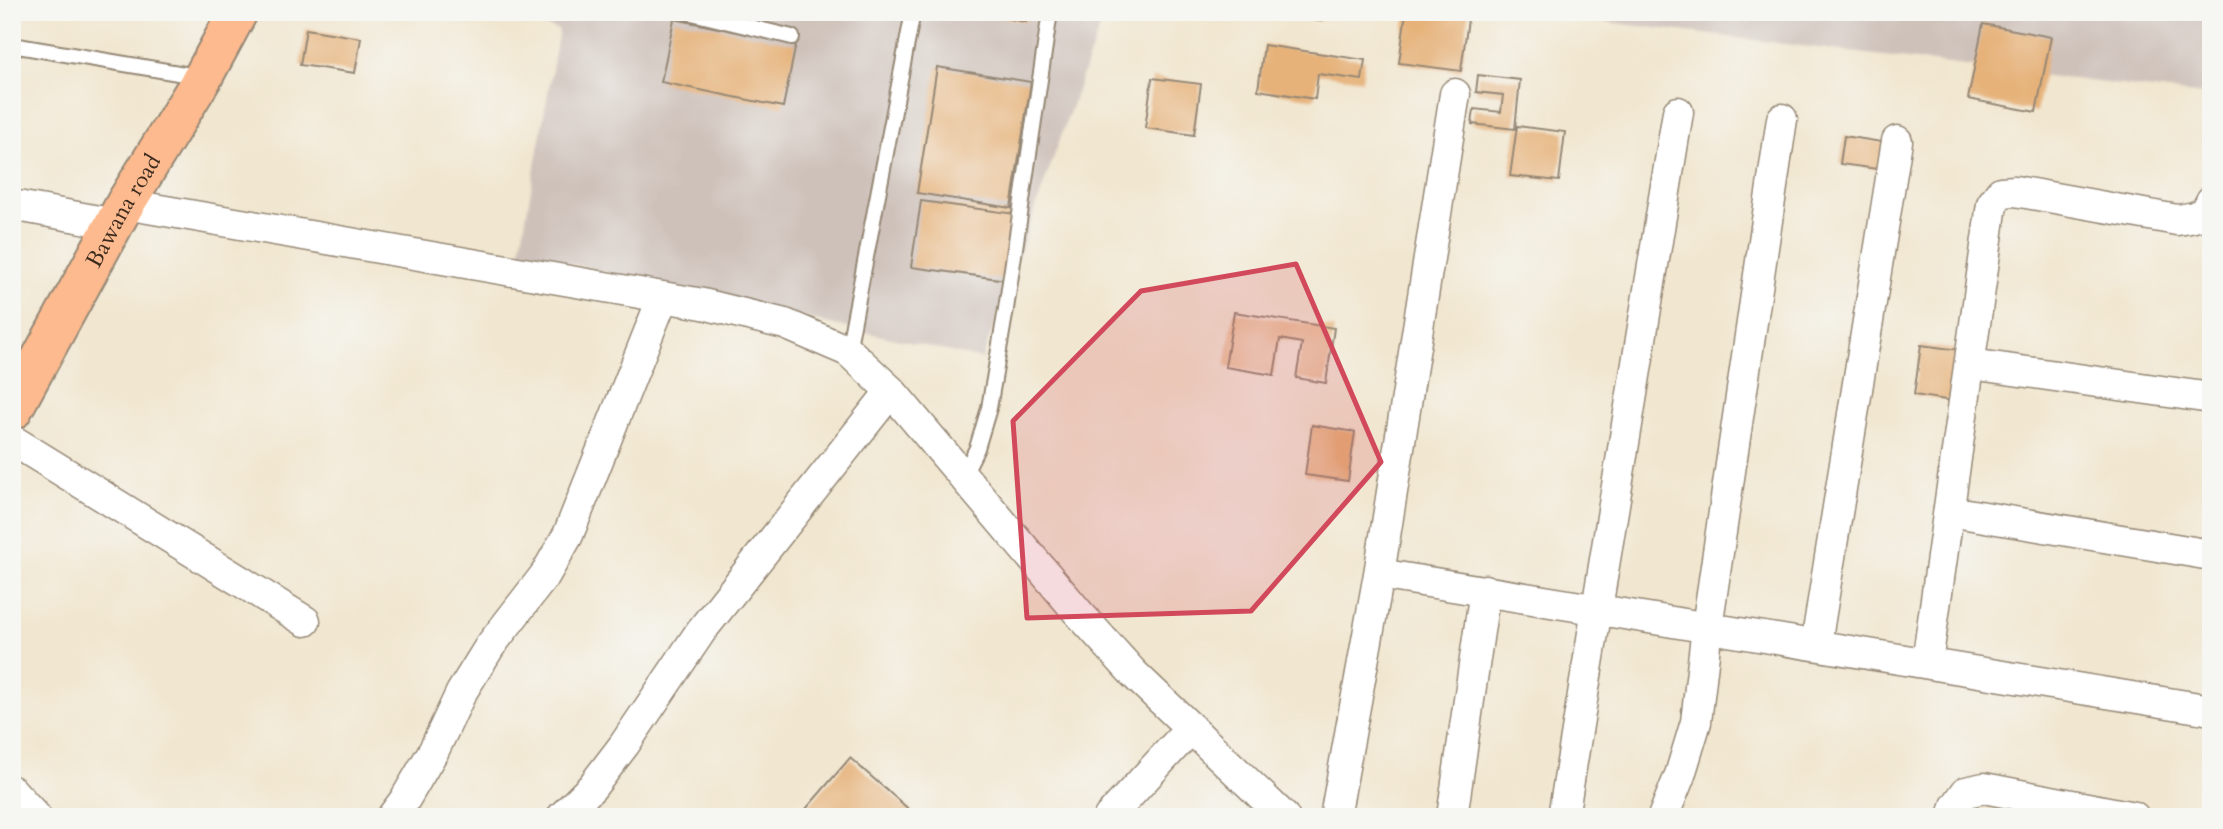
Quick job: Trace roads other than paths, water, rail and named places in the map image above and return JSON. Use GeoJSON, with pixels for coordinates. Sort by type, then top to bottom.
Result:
{"type":"FeatureCollection","features":[{"type":"Feature","properties":{"kind":"main road","name":"Bawana road"},"geometry":{"type":"LineString","coordinates":[[12,411],[120,214],[203,77],[238,12]]}},
{"type":"Feature","properties":{"kind":"street"},"geometry":{"type":"LineString","coordinates":[[1335,817],[1379,574],[1455,94]]}},
{"type":"Feature","properties":{"kind":"street"},"geometry":{"type":"LineString","coordinates":[[1563,817],[1678,112]]}},
{"type":"Feature","properties":{"kind":"street"},"geometry":{"type":"LineString","coordinates":[[1663,817],[1680,775],[1696,722],[1707,627],[1782,119]]}},
{"type":"Feature","properties":{"kind":"street"},"geometry":{"type":"LineString","coordinates":[[1816,644],[1896,141]]}},
{"type":"Feature","properties":{"kind":"street"},"geometry":{"type":"LineString","coordinates":[[1927,663],[1992,204],[2001,192],[2015,191],[2177,220],[2199,217],[2211,201]]}},
{"type":"Feature","properties":{"kind":"street"},"geometry":{"type":"LineString","coordinates":[[12,205],[120,214],[704,304],[785,324],[848,351],[891,391],[1077,611],[1134,674],[1284,817]]}},
{"type":"Feature","properties":{"kind":"street"},"geometry":{"type":"LineString","coordinates":[[392,817],[428,760],[461,693],[490,646],[545,575],[568,535],[663,297]]}},
{"type":"Feature","properties":{"kind":"street"},"geometry":{"type":"LineString","coordinates":[[1971,364],[2211,398]]}},
{"type":"Feature","properties":{"kind":"street"},"geometry":{"type":"LineString","coordinates":[[562,817],[592,787],[624,746],[701,631],[891,391]]}},
{"type":"Feature","properties":{"kind":"street"},"geometry":{"type":"LineString","coordinates":[[12,440],[305,621]]}},
{"type":"Feature","properties":{"kind":"street"},"geometry":{"type":"LineString","coordinates":[[1949,511],[2211,555]]}},
{"type":"Feature","properties":{"kind":"street"},"geometry":{"type":"LineString","coordinates":[[1379,574],[2211,710]]}},
{"type":"Feature","properties":{"kind":"street"},"geometry":{"type":"LineString","coordinates":[[1452,817],[1485,590]]}},
{"type":"Feature","properties":{"kind":"street"},"geometry":{"type":"LineString","coordinates":[[1109,817],[1191,728]]}},
{"type":"Feature","properties":{"kind":"street"},"geometry":{"type":"LineString","coordinates":[[1953,817],[1956,806],[1966,792],[1984,788],[2134,817]]}},
{"type":"Feature","properties":{"kind":"street"},"geometry":{"type":"LineString","coordinates":[[12,790],[36,817]]}},
{"type":"Feature","properties":{"kind":"lane"},"geometry":{"type":"LineString","coordinates":[[688,12],[792,37]]}},
{"type":"Feature","properties":{"kind":"lane"},"geometry":{"type":"LineString","coordinates":[[848,351],[913,12]]}},
{"type":"Feature","properties":{"kind":"lane"},"geometry":{"type":"LineString","coordinates":[[963,476],[977,448],[989,408],[1050,12]]}},
{"type":"Feature","properties":{"kind":"lane"},"geometry":{"type":"LineString","coordinates":[[12,45],[203,77]]}}]}
